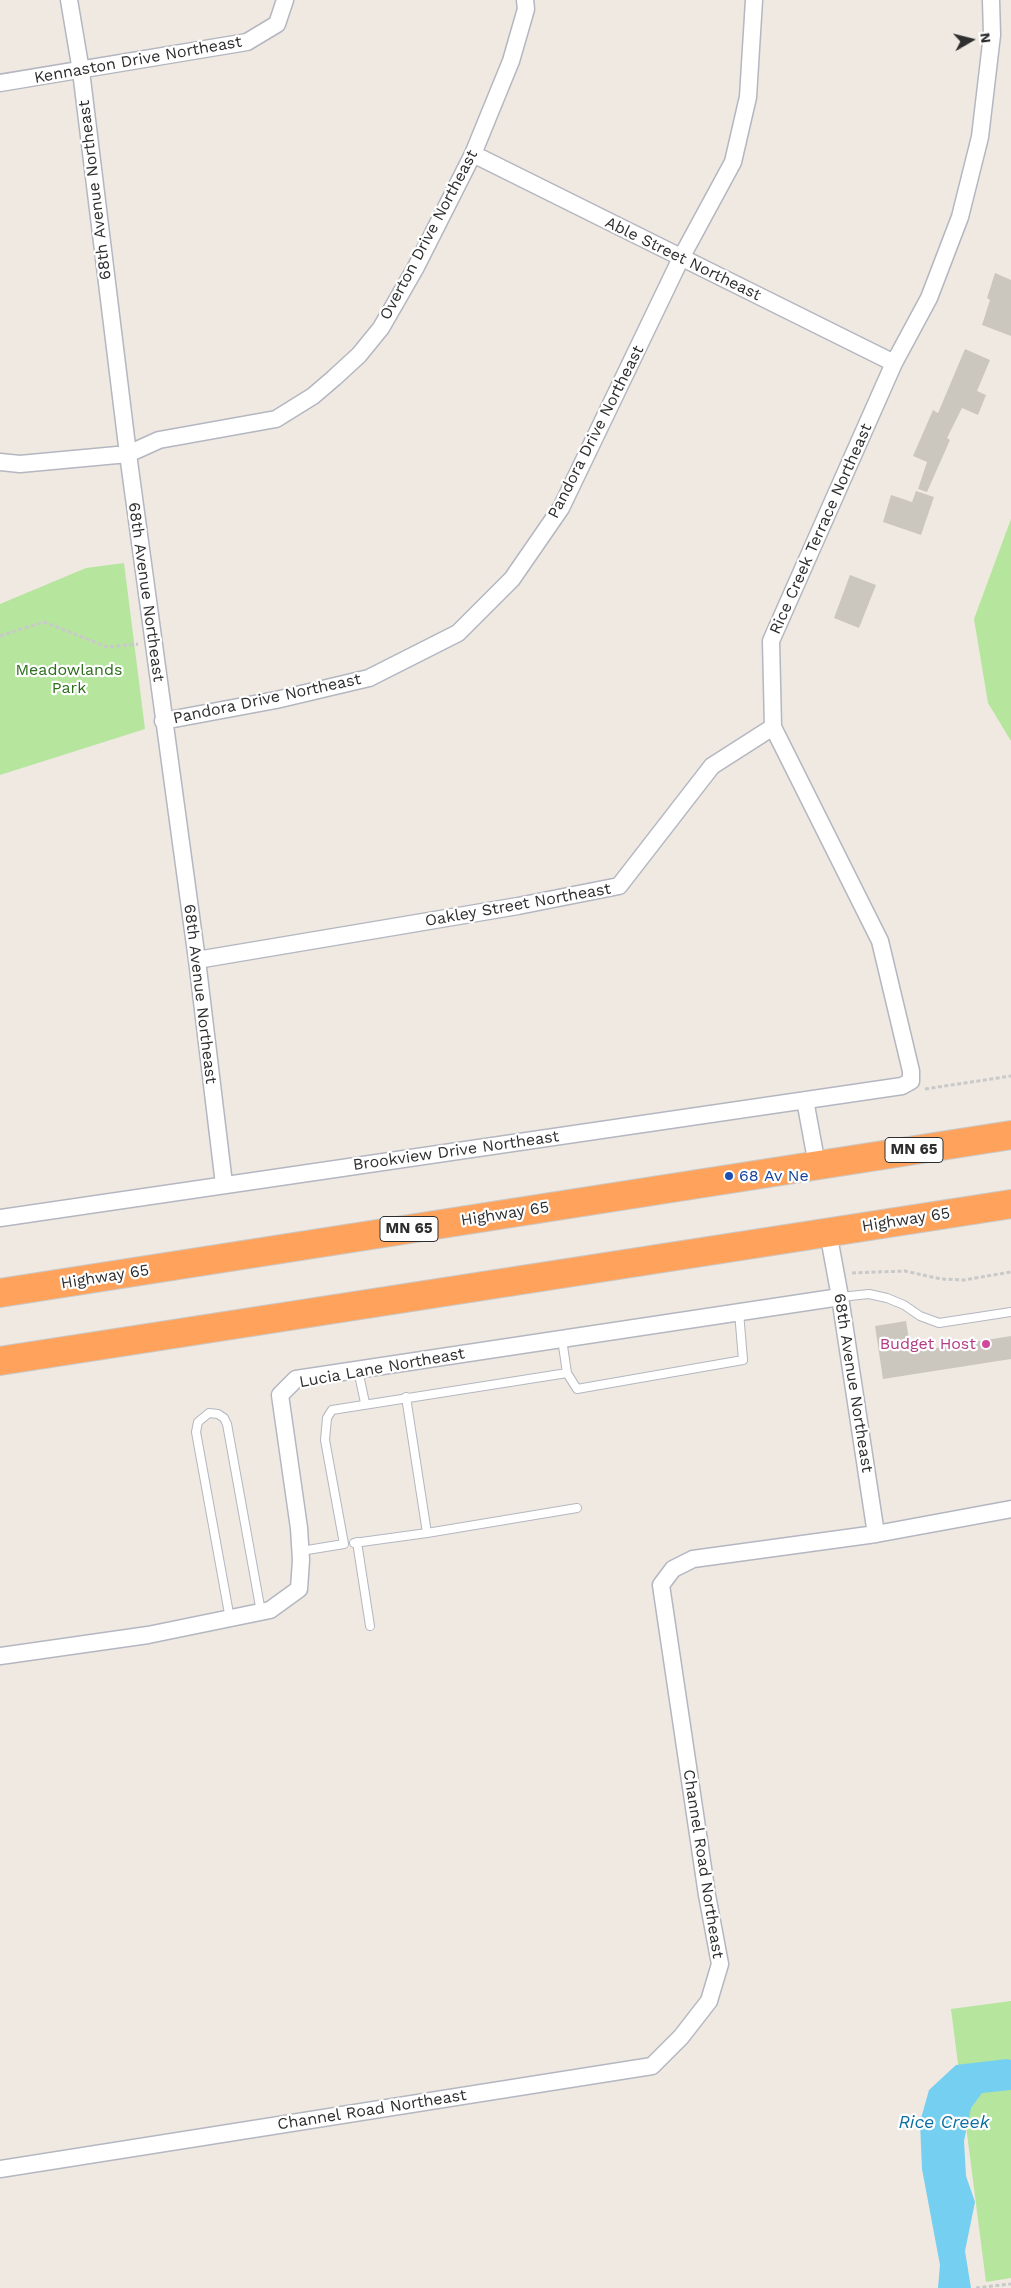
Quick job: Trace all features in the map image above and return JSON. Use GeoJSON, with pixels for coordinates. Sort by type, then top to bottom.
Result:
{"type":"FeatureCollection","features":[{"type":"Feature","properties":{"kind":"highway","name":"Highway 65"},"geometry":{"type":"LineString","coordinates":[[0,1293],[1011,1135]]}},
{"type":"Feature","properties":{"kind":"highway","name":"Highway 65"},"geometry":{"type":"LineString","coordinates":[[0,1361],[1011,1204]]}},
{"type":"Feature","properties":{"kind":"street","name":"68th Avenue Northeast"},"geometry":{"type":"LineString","coordinates":[[69,0],[81,71],[152,643],[197,960],[224,1184]]}},
{"type":"Feature","properties":{"kind":"street","name":"Kennaston Drive Northeast"},"geometry":{"type":"LineString","coordinates":[[0,83],[247,42],[277,24],[284,0]]}},
{"type":"Feature","properties":{"kind":"street","name":"Overton Drive Northeast"},"geometry":{"type":"LineString","coordinates":[[0,462],[20,464],[128,454],[159,440],[276,419],[313,396],[327,384],[359,354],[381,328],[416,267],[473,154],[511,61],[526,9],[525,0]]}},
{"type":"Feature","properties":{"kind":"street","name":"Pandora Drive Northeast"},"geometry":{"type":"LineString","coordinates":[[163,721],[276,700],[368,678],[458,633],[512,579],[561,508],[681,258],[733,162],[748,97],[754,0]]}},
{"type":"Feature","properties":{"kind":"street","name":"Rice Creek Terrace Northeast"},"geometry":{"type":"LineString","coordinates":[[911,1081],[911,1071],[880,941],[772,727],[771,641],[894,363],[929,298],[960,217],[980,137],[992,35],[990,0]]}},
{"type":"Feature","properties":{"kind":"street","name":"Able Street Northeast"},"geometry":{"type":"LineString","coordinates":[[473,154],[894,363]]}},
{"type":"Feature","properties":{"kind":"street","name":"Oakley Street Northeast"},"geometry":{"type":"LineString","coordinates":[[197,960],[518,906],[619,886],[712,766],[772,727]]}},
{"type":"Feature","properties":{"kind":"street","name":"Brookview Drive Northeast"},"geometry":{"type":"LineString","coordinates":[[0,1218],[902,1086],[911,1081]]}},
{"type":"Feature","properties":{"kind":"street"},"geometry":{"type":"LineString","coordinates":[[805,1100],[818,1165]]}},
{"type":"Feature","properties":{"kind":"street","name":"68th Avenue Northeast"},"geometry":{"type":"LineString","coordinates":[[828,1232],[837,1276],[876,1534]]}},
{"type":"Feature","properties":{"kind":"street","name":"Lucia Lane Northeast"},"geometry":{"type":"LineString","coordinates":[[0,1656],[148,1635],[270,1610],[299,1588],[301,1551],[280,1395],[296,1379],[840,1297]]}},
{"type":"Feature","properties":{"kind":"street","name":"Channel Road Northeast"},"geometry":{"type":"LineString","coordinates":[[0,2169],[652,2066],[681,2037],[709,2001],[720,1964],[707,1895],[661,1585],[673,1569],[693,1559],[876,1534],[1011,1509]]}},
{"type":"Feature","properties":{"kind":"lane"},"geometry":{"type":"LineString","coordinates":[[840,1297],[869,1294],[887,1298],[904,1305],[920,1316],[939,1323],[1011,1312]]}},
{"type":"Feature","properties":{"kind":"lane"},"geometry":{"type":"LineString","coordinates":[[562,1339],[567,1373],[577,1389],[743,1360],[739,1312]]}},
{"type":"Feature","properties":{"kind":"lane"},"geometry":{"type":"LineString","coordinates":[[358,1370],[365,1403]]}},
{"type":"Feature","properties":{"kind":"lane"},"geometry":{"type":"LineString","coordinates":[[344,1544],[325,1440],[327,1418],[332,1410],[365,1403],[567,1373]]}},
{"type":"Feature","properties":{"kind":"lane"},"geometry":{"type":"LineString","coordinates":[[406,1397],[427,1533]]}},
{"type":"Feature","properties":{"kind":"lane"},"geometry":{"type":"LineString","coordinates":[[230,1618],[196,1432],[198,1422],[209,1413],[218,1414],[224,1418],[227,1424],[261,1612]]}},
{"type":"Feature","properties":{"kind":"lane"},"geometry":{"type":"LineString","coordinates":[[301,1551],[427,1533],[577,1508]]}},
{"type":"Feature","properties":{"kind":"lane"},"geometry":{"type":"LineString","coordinates":[[357,1542],[370,1626]]}},
{"type":"Feature","properties":{"kind":"path"},"geometry":{"type":"LineString","coordinates":[[0,636],[44,622],[107,647],[152,643]]}},
{"type":"Feature","properties":{"kind":"path"},"geometry":{"type":"LineString","coordinates":[[911,1081],[924,1089],[932,1089],[1011,1076]]}},
{"type":"Feature","properties":{"kind":"path"},"geometry":{"type":"LineString","coordinates":[[837,1276],[860,1272],[905,1271],[941,1279],[964,1280],[1011,1272]]}},
{"type":"Feature","properties":{"kind":"path"},"geometry":{"type":"LineString","coordinates":[[976,2288],[1011,2284]]}},
{"type":"Feature","properties":{"kind":"green space"},"geometry":{"type":"Polygon","coordinates":[[[1011,519],[1011,741],[988,703],[974,619],[1011,519]]]}},
{"type":"Feature","properties":{"kind":"green space","name":"Meadowlands Park"},"geometry":{"type":"Polygon","coordinates":[[[124,563],[145,729],[0,775],[0,604],[86,568],[124,563]]]}},
{"type":"Feature","properties":{"kind":"green space"},"geometry":{"type":"Polygon","coordinates":[[[1011,2001],[1011,2278],[986,2282],[951,2009],[1011,2001]]]}},
{"type":"Feature","properties":{"kind":"water","name":"Rice Creek"},"geometry":{"type":"Polygon","coordinates":[[[1011,2060],[1011,2090],[982,2093],[971,2108],[964,2141],[966,2176],[975,2202],[965,2251],[971,2288],[938,2288],[940,2265],[922,2169],[920,2122],[929,2090],[956,2065],[1011,2060]]]}},
{"type":"Feature","properties":{"kind":"building"},"geometry":{"type":"Polygon","coordinates":[[[995,273],[1011,280],[1011,336],[982,325],[990,300],[987,298],[995,273]]]}},
{"type":"Feature","properties":{"kind":"building"},"geometry":{"type":"Polygon","coordinates":[[[965,349],[990,360],[977,391],[986,395],[978,415],[962,408],[947,438],[950,440],[927,492],[918,489],[927,462],[913,456],[933,410],[938,413],[965,349]]]}},
{"type":"Feature","properties":{"kind":"building"},"geometry":{"type":"Polygon","coordinates":[[[916,491],[934,497],[921,535],[883,522],[891,495],[912,502],[916,491]]]}},
{"type":"Feature","properties":{"kind":"building"},"geometry":{"type":"Polygon","coordinates":[[[850,575],[876,585],[859,628],[834,618],[850,575]]]}},
{"type":"Feature","properties":{"kind":"building","name":"Budget Host"},"geometry":{"type":"Polygon","coordinates":[[[906,1321],[911,1352],[1011,1336],[1011,1359],[883,1379],[875,1326],[906,1321]]]}},
{"type":"Feature","properties":{"kind":"place","name":"68 Av Ne"},"geometry":{"type":"Point","coordinates":[729,1176]}},
{"type":"Feature","properties":{"kind":"place","name":"Budget Host"},"geometry":{"type":"Point","coordinates":[986,1344]}}]}
